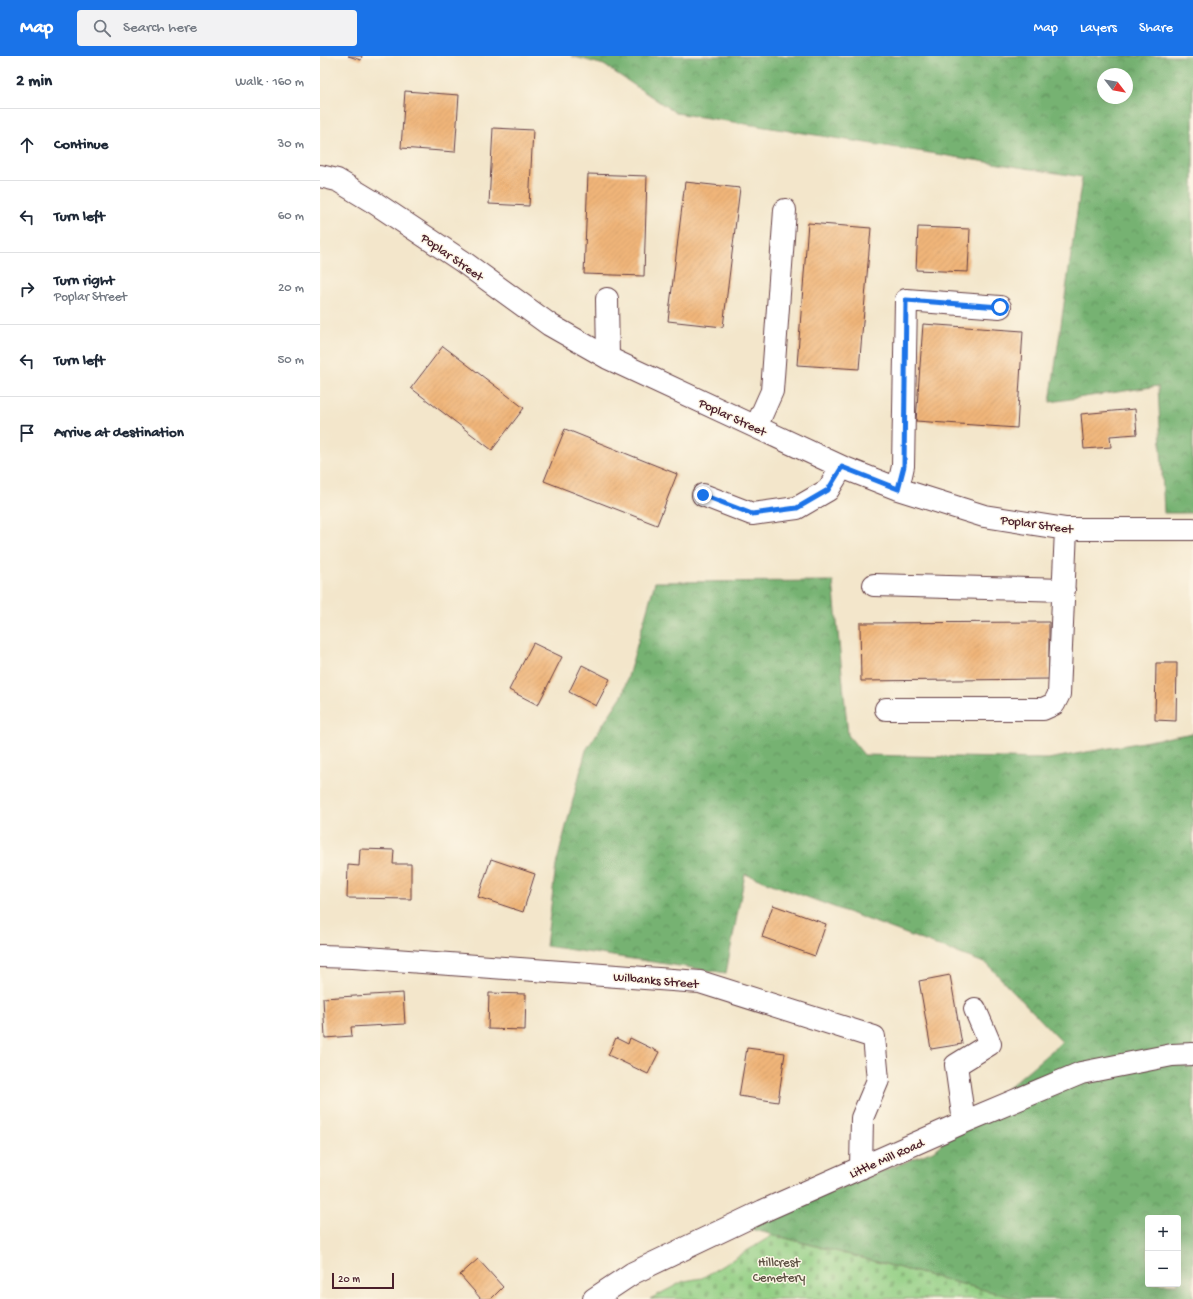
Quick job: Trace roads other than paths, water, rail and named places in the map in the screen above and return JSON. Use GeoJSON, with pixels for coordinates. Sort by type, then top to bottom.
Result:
{"type":"FeatureCollection","features":[{"type":"Feature","properties":{"kind":"street","name":"Poplar Street"},"geometry":{"type":"LineString","coordinates":[[320,176],[337,180],[376,203],[550,325],[608,358],[842,467],[898,489],[984,516],[1066,529],[1193,530]]}},
{"type":"Feature","properties":{"kind":"street"},"geometry":{"type":"LineString","coordinates":[[756,427],[772,391],[785,210]]}},
{"type":"Feature","properties":{"kind":"street"},"geometry":{"type":"LineString","coordinates":[[607,299],[608,358]]}},
{"type":"Feature","properties":{"kind":"street"},"geometry":{"type":"LineString","coordinates":[[898,489],[904,466],[906,300],[1000,307]]}},
{"type":"Feature","properties":{"kind":"street"},"geometry":{"type":"LineString","coordinates":[[703,495],[752,514],[797,508],[828,490],[842,467]]}},
{"type":"Feature","properties":{"kind":"street"},"geometry":{"type":"LineString","coordinates":[[886,709],[1043,709],[1054,704],[1059,694],[1066,529]]}},
{"type":"Feature","properties":{"kind":"street"},"geometry":{"type":"LineString","coordinates":[[874,586],[1064,590]]}},
{"type":"Feature","properties":{"kind":"street","name":"Wilbanks Street"},"geometry":{"type":"LineString","coordinates":[[320,956],[361,957],[700,982],[874,1037],[878,1080],[862,1118],[861,1168]]}},
{"type":"Feature","properties":{"kind":"street"},"geometry":{"type":"LineString","coordinates":[[964,1122],[956,1065],[990,1044],[975,1009]]}},
{"type":"Feature","properties":{"kind":"street","name":"Little Mill Road"},"geometry":{"type":"LineString","coordinates":[[594,1299],[633,1273],[762,1211],[1082,1072],[1172,1055],[1193,1054]]}},
{"type":"Feature","properties":{"kind":"park label","name":"Hillcrest Cemetery"},"geometry":{"type":"Point","coordinates":[779,1268]}}]}
